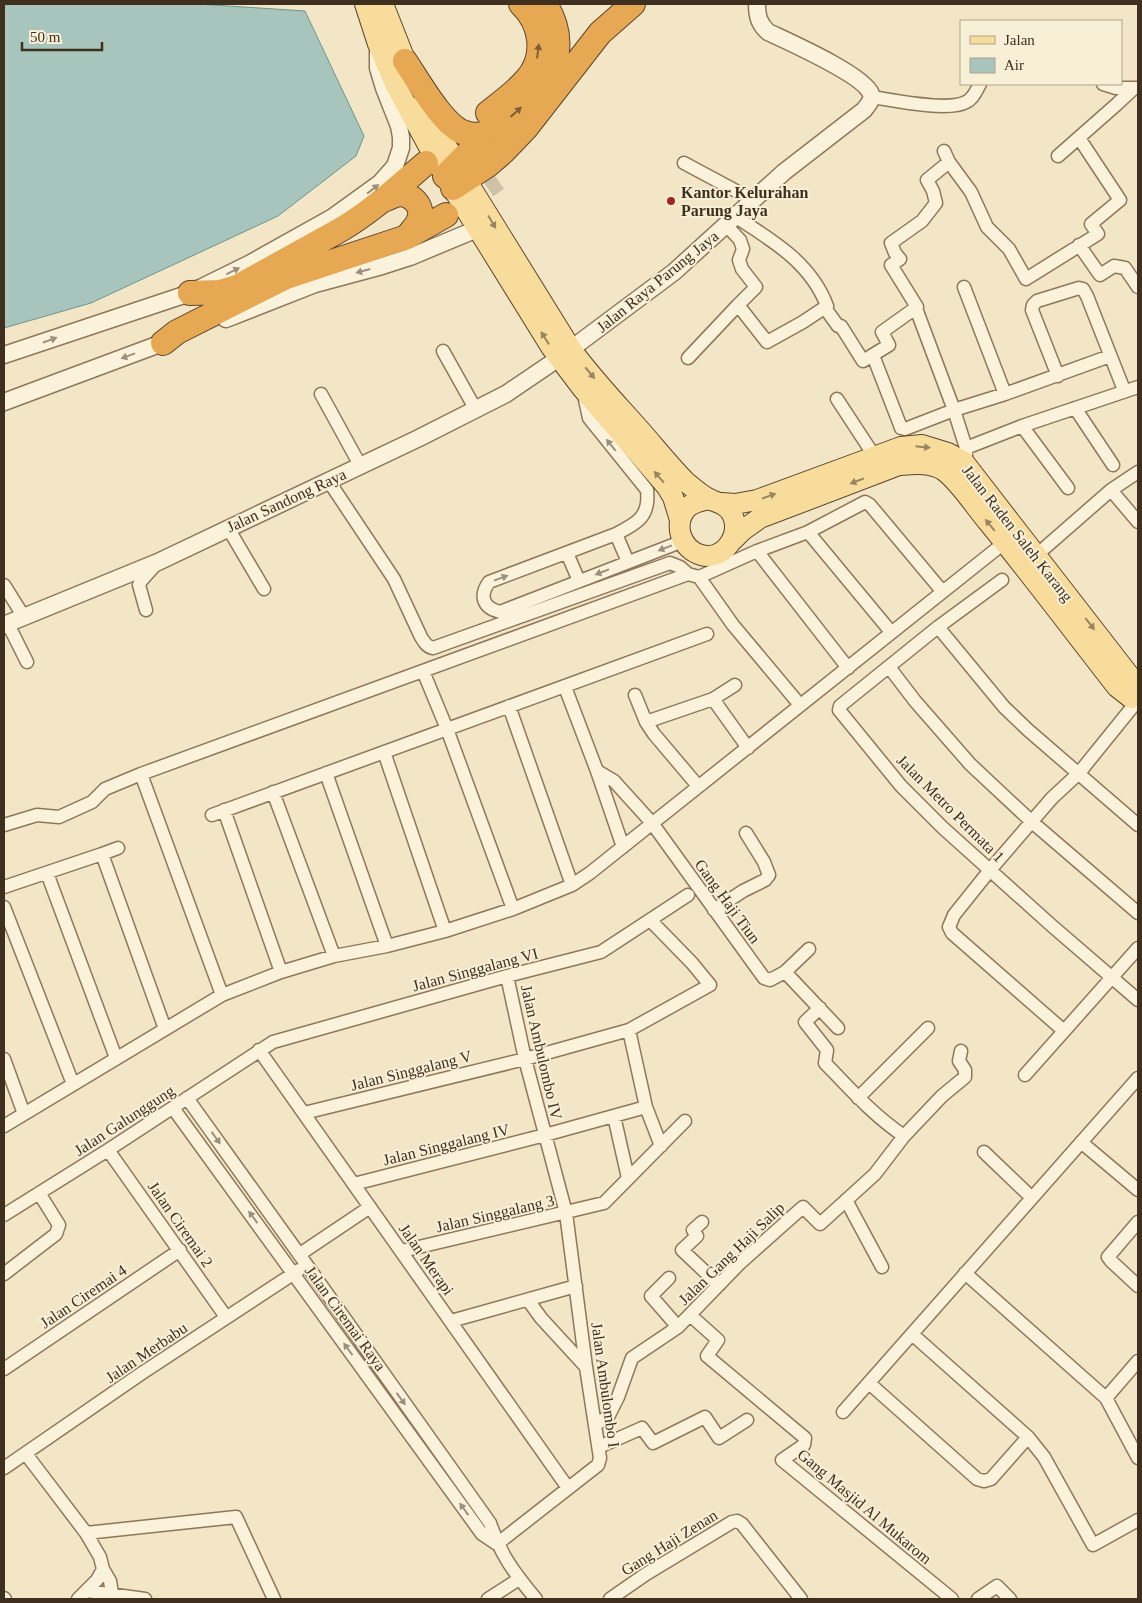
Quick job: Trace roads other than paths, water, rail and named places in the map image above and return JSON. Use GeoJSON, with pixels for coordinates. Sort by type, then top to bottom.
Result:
{"type":"FeatureCollection","features":[{"type":"Feature","properties":{"kind":"highway"},"geometry":{"type":"LineString","coordinates":[[449,174],[488,123],[527,79],[535,66],[540,45],[537,27],[529,11],[521,4]]}},
{"type":"Feature","properties":{"kind":"highway"},"geometry":{"type":"LineString","coordinates":[[405,61],[438,110],[454,127],[466,134],[473,135],[488,123],[502,124],[530,99],[548,77],[557,52],[558,39],[555,26],[545,4]]}},
{"type":"Feature","properties":{"kind":"highway"},"geometry":{"type":"LineString","coordinates":[[190,293],[220,292],[238,287],[340,230],[386,199],[449,174],[488,165],[526,128],[600,33],[626,10]]}},
{"type":"Feature","properties":{"kind":"highway"},"geometry":{"type":"LineString","coordinates":[[496,179],[516,160],[610,40],[626,10]]}},
{"type":"Feature","properties":{"kind":"highway"},"geometry":{"type":"LineString","coordinates":[[386,199],[399,194],[408,195],[418,203],[420,215],[407,237]]}},
{"type":"Feature","properties":{"kind":"highway"},"geometry":{"type":"LineString","coordinates":[[163,343],[176,332],[286,277],[407,237],[446,215]]}},
{"type":"Feature","properties":{"kind":"main road"},"geometry":{"type":"LineString","coordinates":[[365,4],[378,44],[396,86],[449,174],[565,354],[582,388],[667,487],[673,497],[680,520]]}},
{"type":"Feature","properties":{"kind":"main road"},"geometry":{"type":"LineString","coordinates":[[383,4],[405,61],[438,132],[449,174],[477,229],[565,354],[590,373],[686,482],[716,501],[732,513],[736,526],[733,540],[725,550],[714,555],[702,555],[691,550],[683,541],[679,527],[680,520],[687,508],[698,501],[716,501]]}},
{"type":"Feature","properties":{"kind":"main road","name":"Jalan Raden Saleh Karang"},"geometry":{"type":"LineString","coordinates":[[716,501],[735,504],[757,500],[901,447],[922,445],[948,453],[965,455],[1011,537]]}},
{"type":"Feature","properties":{"kind":"main road","name":"Jalan Raden Saleh Karang"},"geometry":{"type":"LineString","coordinates":[[733,540],[760,518],[899,465],[931,465],[943,470],[1011,537],[1132,679],[1136,697]]}},
{"type":"Feature","properties":{"kind":"street"},"geometry":{"type":"LineString","coordinates":[[757,4],[758,19],[768,32],[842,69],[867,88],[872,97],[926,105],[956,105],[971,99],[979,85]]}},
{"type":"Feature","properties":{"kind":"street"},"geometry":{"type":"LineString","coordinates":[[4,355],[190,293],[249,264],[333,217],[380,183],[392,170],[399,157],[402,137],[378,68],[378,44]]}},
{"type":"Feature","properties":{"kind":"street"},"geometry":{"type":"LineString","coordinates":[[1106,85],[1116,88],[1135,88]]}},
{"type":"Feature","properties":{"kind":"street"},"geometry":{"type":"LineString","coordinates":[[1058,156],[1135,88]]}},
{"type":"Feature","properties":{"kind":"street","name":"Jalan Raya Parung Jaya"},"geometry":{"type":"LineString","coordinates":[[565,354],[668,276],[784,172],[864,110],[872,97]]}},
{"type":"Feature","properties":{"kind":"street"},"geometry":{"type":"LineString","coordinates":[[731,221],[792,255],[821,290],[827,306],[825,308],[838,326],[841,326],[864,361],[889,345],[882,332],[917,307],[891,266],[900,259],[895,254],[891,243],[922,221],[936,203],[933,191],[927,180],[947,156],[971,192],[987,227],[1008,250],[1026,279],[1098,234],[1091,224],[1120,200],[1079,138]]}},
{"type":"Feature","properties":{"kind":"street"},"geometry":{"type":"LineString","coordinates":[[684,163],[753,200]]}},
{"type":"Feature","properties":{"kind":"street"},"geometry":{"type":"LineString","coordinates":[[688,358],[756,287],[742,269],[739,260],[743,249],[731,221]]}},
{"type":"Feature","properties":{"kind":"street"},"geometry":{"type":"LineString","coordinates":[[4,402],[315,284],[410,257],[477,229]]}},
{"type":"Feature","properties":{"kind":"street"},"geometry":{"type":"LineString","coordinates":[[1079,245],[1100,274],[1114,266],[1125,268],[1138,286]]}},
{"type":"Feature","properties":{"kind":"street"},"geometry":{"type":"LineString","coordinates":[[964,287],[1005,394]]}},
{"type":"Feature","properties":{"kind":"street"},"geometry":{"type":"LineString","coordinates":[[917,311],[954,410],[965,455],[1022,426],[1133,391],[1110,356],[1083,289],[1079,288],[1037,301],[1033,305],[1032,310],[1058,376]]}},
{"type":"Feature","properties":{"kind":"street"},"geometry":{"type":"LineString","coordinates":[[738,305],[767,342],[825,308]]}},
{"type":"Feature","properties":{"kind":"street"},"geometry":{"type":"LineString","coordinates":[[443,351],[476,410]]}},
{"type":"Feature","properties":{"kind":"street","name":"Jalan Sandong Raya"},"geometry":{"type":"LineString","coordinates":[[6,625],[158,562],[476,410],[513,389],[565,354]]}},
{"type":"Feature","properties":{"kind":"street"},"geometry":{"type":"LineString","coordinates":[[874,358],[901,428],[906,429],[954,410],[1058,376],[1110,356]]}},
{"type":"Feature","properties":{"kind":"street"},"geometry":{"type":"LineString","coordinates":[[582,388],[589,418],[647,490],[648,502],[643,515],[631,527],[616,534],[489,582],[484,589],[483,597],[486,605],[492,610],[500,612],[683,541]]}},
{"type":"Feature","properties":{"kind":"street"},"geometry":{"type":"LineString","coordinates":[[321,394],[360,465]]}},
{"type":"Feature","properties":{"kind":"street"},"geometry":{"type":"LineString","coordinates":[[837,399],[875,457]]}},
{"type":"Feature","properties":{"kind":"street"},"geometry":{"type":"LineString","coordinates":[[1075,408],[1113,465]]}},
{"type":"Feature","properties":{"kind":"street"},"geometry":{"type":"LineString","coordinates":[[1022,426],[1068,488]]}},
{"type":"Feature","properties":{"kind":"street"},"geometry":{"type":"LineString","coordinates":[[1029,560],[1110,490],[1138,472]]}},
{"type":"Feature","properties":{"kind":"street"},"geometry":{"type":"LineString","coordinates":[[328,480],[394,579],[421,637],[430,647],[670,563],[680,566],[694,575],[800,705]]}},
{"type":"Feature","properties":{"kind":"street"},"geometry":{"type":"LineString","coordinates":[[1110,490],[1138,522]]}},
{"type":"Feature","properties":{"kind":"street"},"geometry":{"type":"LineString","coordinates":[[4,826],[37,815],[59,817],[92,802],[105,789],[141,774],[422,671],[694,575],[808,532],[865,502],[870,505],[905,545],[942,591]]}},
{"type":"Feature","properties":{"kind":"street"},"geometry":{"type":"LineString","coordinates":[[228,528],[264,589]]}},
{"type":"Feature","properties":{"kind":"street"},"geometry":{"type":"LineString","coordinates":[[808,532],[892,632]]}},
{"type":"Feature","properties":{"kind":"street"},"geometry":{"type":"LineString","coordinates":[[616,534],[628,562]]}},
{"type":"Feature","properties":{"kind":"street"},"geometry":{"type":"LineString","coordinates":[[4,1126],[222,995],[281,972],[334,956],[387,946],[445,931],[512,909],[572,885],[748,748],[1011,537]]}},
{"type":"Feature","properties":{"kind":"street"},"geometry":{"type":"LineString","coordinates":[[757,551],[848,668]]}},
{"type":"Feature","properties":{"kind":"street"},"geometry":{"type":"LineString","coordinates":[[567,553],[579,581]]}},
{"type":"Feature","properties":{"kind":"street"},"geometry":{"type":"LineString","coordinates":[[146,610],[139,585],[158,562]]}},
{"type":"Feature","properties":{"kind":"street","name":"Jalan Metro Permata 1"},"geometry":{"type":"LineString","coordinates":[[1002,580],[938,627],[840,706],[839,710],[901,786],[942,827],[1138,1000]]}},
{"type":"Feature","properties":{"kind":"street"},"geometry":{"type":"LineString","coordinates":[[4,585],[24,617]]}},
{"type":"Feature","properties":{"kind":"street"},"geometry":{"type":"LineString","coordinates":[[6,625],[27,662]]}},
{"type":"Feature","properties":{"kind":"street"},"geometry":{"type":"LineString","coordinates":[[938,627],[1004,707],[1138,825]]}},
{"type":"Feature","properties":{"kind":"street"},"geometry":{"type":"LineString","coordinates":[[212,814],[707,634]]}},
{"type":"Feature","properties":{"kind":"street"},"geometry":{"type":"LineString","coordinates":[[889,667],[915,701],[970,764],[1032,822],[1138,913]]}},
{"type":"Feature","properties":{"kind":"street"},"geometry":{"type":"LineString","coordinates":[[422,671],[447,729],[512,909]]}},
{"type":"Feature","properties":{"kind":"street"},"geometry":{"type":"LineString","coordinates":[[646,722],[712,699],[735,685]]}},
{"type":"Feature","properties":{"kind":"street"},"geometry":{"type":"LineString","coordinates":[[565,687],[623,846]]}},
{"type":"Feature","properties":{"kind":"street"},"geometry":{"type":"LineString","coordinates":[[635,695],[646,722],[654,734],[698,786]]}},
{"type":"Feature","properties":{"kind":"street"},"geometry":{"type":"LineString","coordinates":[[1064,1031],[952,933],[950,927],[954,915],[990,870],[1052,798],[1078,773],[1136,697]]}},
{"type":"Feature","properties":{"kind":"street"},"geometry":{"type":"LineString","coordinates":[[712,699],[748,748]]}},
{"type":"Feature","properties":{"kind":"street"},"geometry":{"type":"LineString","coordinates":[[509,706],[572,885]]}},
{"type":"Feature","properties":{"kind":"street"},"geometry":{"type":"LineString","coordinates":[[384,752],[445,931]]}},
{"type":"Feature","properties":{"kind":"street","name":"Gang Haji Tiun"},"geometry":{"type":"LineString","coordinates":[[597,771],[614,781],[652,823],[764,978],[770,980],[785,972]]}},
{"type":"Feature","properties":{"kind":"street"},"geometry":{"type":"LineString","coordinates":[[326,773],[387,946]]}},
{"type":"Feature","properties":{"kind":"street"},"geometry":{"type":"LineString","coordinates":[[141,774],[222,995]]}},
{"type":"Feature","properties":{"kind":"street"},"geometry":{"type":"LineString","coordinates":[[273,792],[334,956]]}},
{"type":"Feature","properties":{"kind":"street"},"geometry":{"type":"LineString","coordinates":[[224,810],[281,972]]}},
{"type":"Feature","properties":{"kind":"street"},"geometry":{"type":"LineString","coordinates":[[714,910],[743,891],[765,880],[769,875],[764,862],[746,833]]}},
{"type":"Feature","properties":{"kind":"street"},"geometry":{"type":"LineString","coordinates":[[4,887],[47,874],[118,848]]}},
{"type":"Feature","properties":{"kind":"street"},"geometry":{"type":"LineString","coordinates":[[102,854],[165,1029]]}},
{"type":"Feature","properties":{"kind":"street"},"geometry":{"type":"LineString","coordinates":[[47,874],[116,1058]]}},
{"type":"Feature","properties":{"kind":"street","name":"Jalan Singgalang VI"},"geometry":{"type":"LineString","coordinates":[[259,1050],[273,1042],[507,976],[601,952],[688,895]]}},
{"type":"Feature","properties":{"kind":"street"},"geometry":{"type":"LineString","coordinates":[[4,908],[73,1084]]}},
{"type":"Feature","properties":{"kind":"street","name":"Jalan Singgalang V"},"geometry":{"type":"LineString","coordinates":[[304,1113],[525,1059],[629,1030],[710,985],[692,963],[651,921]]}},
{"type":"Feature","properties":{"kind":"street"},"geometry":{"type":"LineString","coordinates":[[1026,1074],[1138,948]]}},
{"type":"Feature","properties":{"kind":"street"},"geometry":{"type":"LineString","coordinates":[[809,949],[785,972],[838,1028]]}},
{"type":"Feature","properties":{"kind":"street","name":"Jalan Ambulombo IV"},"geometry":{"type":"LineString","coordinates":[[507,976],[525,1059],[545,1135]]}},
{"type":"Feature","properties":{"kind":"street"},"geometry":{"type":"LineString","coordinates":[[820,1008],[805,1022],[827,1050],[825,1063],[884,1123],[904,1136]]}},
{"type":"Feature","properties":{"kind":"street"},"geometry":{"type":"LineString","coordinates":[[858,1098],[928,1028]]}},
{"type":"Feature","properties":{"kind":"street"},"geometry":{"type":"LineString","coordinates":[[629,1030],[646,1107],[661,1146]]}},
{"type":"Feature","properties":{"kind":"street","name":"Jalan Galunggung"},"geometry":{"type":"LineString","coordinates":[[4,1215],[173,1108],[259,1050]]}},
{"type":"Feature","properties":{"kind":"street","name":"Jalan Merapi"},"geometry":{"type":"LineString","coordinates":[[259,1050],[568,1488]]}},
{"type":"Feature","properties":{"kind":"street","name":"Jalan Gang Haji Salip"},"geometry":{"type":"LineString","coordinates":[[596,1424],[608,1417],[618,1397],[632,1358],[678,1327],[739,1264],[802,1207],[820,1224],[875,1174],[904,1136],[942,1096],[965,1077],[965,1070],[959,1061],[962,1051]]}},
{"type":"Feature","properties":{"kind":"street"},"geometry":{"type":"LineString","coordinates":[[4,1059],[24,1114]]}},
{"type":"Feature","properties":{"kind":"street"},"geometry":{"type":"LineString","coordinates":[[843,1412],[1138,1078]]}},
{"type":"Feature","properties":{"kind":"street","name":"Jalan Ciremai Raya"},"geometry":{"type":"LineString","coordinates":[[187,1098],[490,1523],[497,1544],[519,1579],[536,1599]]}},
{"type":"Feature","properties":{"kind":"street","name":"Jalan Singgalang IV"},"geometry":{"type":"LineString","coordinates":[[354,1184],[646,1107]]}},
{"type":"Feature","properties":{"kind":"street","name":"Jalan Ciremai Raya"},"geometry":{"type":"LineString","coordinates":[[173,1108],[482,1534],[497,1544]]}},
{"type":"Feature","properties":{"kind":"street"},"geometry":{"type":"LineString","coordinates":[[614,1116],[628,1178]]}},
{"type":"Feature","properties":{"kind":"street"},"geometry":{"type":"LineString","coordinates":[[566,1213],[604,1203],[685,1121]]}},
{"type":"Feature","properties":{"kind":"street","name":"Jalan Ambulombo I"},"geometry":{"type":"LineString","coordinates":[[497,1544],[598,1465],[600,1458],[566,1213],[545,1135]]}},
{"type":"Feature","properties":{"kind":"street"},"geometry":{"type":"LineString","coordinates":[[1081,1142],[1138,1190]]}},
{"type":"Feature","properties":{"kind":"street","name":"Jalan Ciremai 2"},"geometry":{"type":"LineString","coordinates":[[108,1150],[226,1317]]}},
{"type":"Feature","properties":{"kind":"street"},"geometry":{"type":"LineString","coordinates":[[984,1152],[1032,1198]]}},
{"type":"Feature","properties":{"kind":"street"},"geometry":{"type":"LineString","coordinates":[[233,1190],[246,1180]]}},
{"type":"Feature","properties":{"kind":"street"},"geometry":{"type":"LineString","coordinates":[[4,1274],[56,1234],[59,1225],[39,1192]]}},
{"type":"Feature","properties":{"kind":"street"},"geometry":{"type":"LineString","coordinates":[[846,1200],[882,1267]]}},
{"type":"Feature","properties":{"kind":"street","name":"Jalan Merbabu"},"geometry":{"type":"LineString","coordinates":[[4,1468],[142,1373],[294,1273],[303,1259],[370,1207]]}},
{"type":"Feature","properties":{"kind":"street","name":"Jalan Singgalang 3"},"geometry":{"type":"LineString","coordinates":[[402,1251],[566,1213]]}},
{"type":"Feature","properties":{"kind":"street"},"geometry":{"type":"LineString","coordinates":[[702,1222],[692,1230],[697,1236],[682,1250],[719,1285]]}},
{"type":"Feature","properties":{"kind":"street"},"geometry":{"type":"LineString","coordinates":[[1138,1222],[1108,1257],[1138,1286]]}},
{"type":"Feature","properties":{"kind":"street","name":"Jalan Ciremai 4"},"geometry":{"type":"LineString","coordinates":[[4,1369],[180,1250]]}},
{"type":"Feature","properties":{"kind":"street"},"geometry":{"type":"LineString","coordinates":[[965,1273],[1106,1398],[1138,1458]]}},
{"type":"Feature","properties":{"kind":"street"},"geometry":{"type":"LineString","coordinates":[[669,1278],[651,1296],[678,1327]]}},
{"type":"Feature","properties":{"kind":"street"},"geometry":{"type":"LineString","coordinates":[[451,1321],[576,1286]]}},
{"type":"Feature","properties":{"kind":"street"},"geometry":{"type":"LineString","coordinates":[[528,1300],[540,1318],[586,1367]]}},
{"type":"Feature","properties":{"kind":"street","name":"Gang Masjid Al Mukarom"},"geometry":{"type":"LineString","coordinates":[[690,1315],[718,1340],[707,1356],[805,1438],[804,1445],[782,1460],[952,1599]]}},
{"type":"Feature","properties":{"kind":"street"},"geometry":{"type":"LineString","coordinates":[[912,1334],[1028,1437],[1044,1457],[1093,1545],[1138,1520]]}},
{"type":"Feature","properties":{"kind":"street"},"geometry":{"type":"LineString","coordinates":[[362,1369],[374,1361]]}},
{"type":"Feature","properties":{"kind":"street"},"geometry":{"type":"LineString","coordinates":[[1106,1398],[1138,1361]]}},
{"type":"Feature","properties":{"kind":"street"},"geometry":{"type":"LineString","coordinates":[[869,1383],[976,1478],[984,1481],[991,1479],[1028,1437]]}},
{"type":"Feature","properties":{"kind":"street"},"geometry":{"type":"LineString","coordinates":[[599,1447],[642,1428],[652,1443],[705,1417],[719,1438],[747,1420]]}},
{"type":"Feature","properties":{"kind":"street"},"geometry":{"type":"LineString","coordinates":[[26,1454],[86,1533],[100,1557],[103,1569],[110,1581],[114,1597]]}},
{"type":"Feature","properties":{"kind":"street"},"geometry":{"type":"LineString","coordinates":[[86,1533],[236,1517],[274,1599]]}},
{"type":"Feature","properties":{"kind":"street","name":"Gang Haji Zenan"},"geometry":{"type":"LineString","coordinates":[[610,1599],[646,1574],[732,1522],[737,1521],[742,1524],[801,1599]]}},
{"type":"Feature","properties":{"kind":"street"},"geometry":{"type":"LineString","coordinates":[[82,1595],[97,1580],[103,1569]]}},
{"type":"Feature","properties":{"kind":"street"},"geometry":{"type":"LineString","coordinates":[[488,1599],[519,1579]]}},
{"type":"Feature","properties":{"kind":"street"},"geometry":{"type":"LineString","coordinates":[[978,1599],[997,1586],[1010,1599]]}},
{"type":"Feature","properties":{"kind":"street"},"geometry":{"type":"LineString","coordinates":[[82,1595],[146,1599]]}},
{"type":"Feature","properties":{"kind":"water"},"geometry":{"type":"Polygon","coordinates":[[[4,4],[198,4],[305,11],[364,136],[356,156],[278,216],[91,303],[4,328],[4,4]]]}},
{"type":"Feature","properties":{"kind":"tunnel"},"geometry":{"type":"LineString","coordinates":[[457,207],[497,179]]}},
{"type":"Feature","properties":{"kind":"place","name":"Kantor Kelurahan Parung Jaya"},"geometry":{"type":"Point","coordinates":[671,201]}}]}
